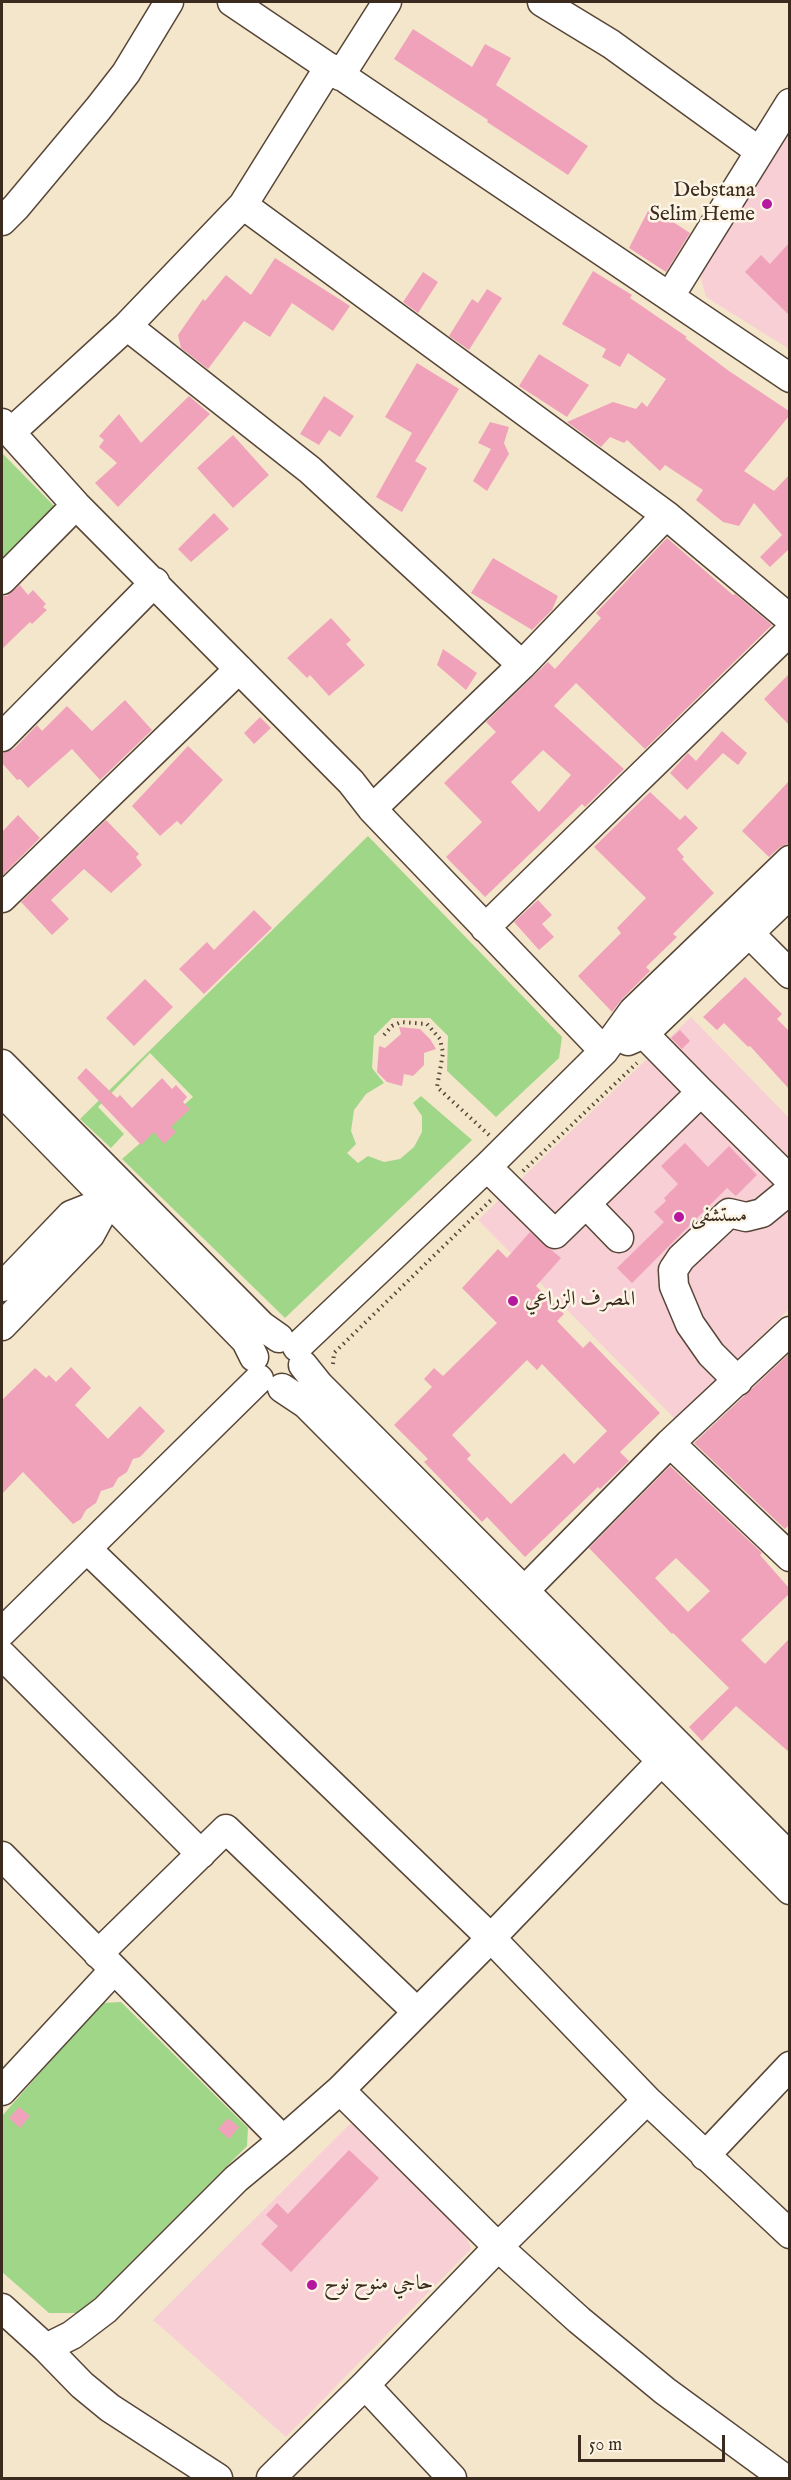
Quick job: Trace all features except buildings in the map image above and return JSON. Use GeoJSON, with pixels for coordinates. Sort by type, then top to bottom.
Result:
{"type":"FeatureCollection","features":[{"type":"Feature","properties":{"kind":"street"},"geometry":{"type":"LineString","coordinates":[[2,221],[126,73],[169,2]]}},
{"type":"Feature","properties":{"kind":"street"},"geometry":{"type":"LineString","coordinates":[[232,2],[789,378]]}},
{"type":"Feature","properties":{"kind":"street"},"geometry":{"type":"LineString","coordinates":[[387,2],[335,71],[243,205],[127,326],[6,428],[76,505],[155,582],[351,782],[372,809],[604,1051]]}},
{"type":"Feature","properties":{"kind":"street"},"geometry":{"type":"LineString","coordinates":[[542,2],[611,44],[759,151]]}},
{"type":"Feature","properties":{"kind":"street"},"geometry":{"type":"LineString","coordinates":[[670,296],[789,103]]}},
{"type":"Feature","properties":{"kind":"street"},"geometry":{"type":"LineString","coordinates":[[243,205],[666,515],[789,619]]}},
{"type":"Feature","properties":{"kind":"street"},"geometry":{"type":"LineString","coordinates":[[127,326],[310,470],[522,665]]}},
{"type":"Feature","properties":{"kind":"street"},"geometry":{"type":"LineString","coordinates":[[2,580],[76,505]]}},
{"type":"Feature","properties":{"kind":"street"},"geometry":{"type":"LineString","coordinates":[[372,809],[522,665],[666,515]]}},
{"type":"Feature","properties":{"kind":"street"},"geometry":{"type":"LineString","coordinates":[[2,737],[155,582]]}},
{"type":"Feature","properties":{"kind":"street"},"geometry":{"type":"LineString","coordinates":[[486,928],[789,631]]}},
{"type":"Feature","properties":{"kind":"street"},"geometry":{"type":"LineString","coordinates":[[2,898],[239,669]]}},
{"type":"Feature","properties":{"kind":"street"},"geometry":{"type":"LineString","coordinates":[[604,1051],[650,1040],[789,860]]}},
{"type":"Feature","properties":{"kind":"street"},"geometry":{"type":"LineString","coordinates":[[265,1374],[294,1382],[293,1350],[494,1150],[604,1051],[633,1011],[741,924],[789,894]]}},
{"type":"Feature","properties":{"kind":"street"},"geometry":{"type":"LineString","coordinates":[[741,924],[789,974]]}},
{"type":"Feature","properties":{"kind":"street"},"geometry":{"type":"LineString","coordinates":[[650,1040],[789,1180]]}},
{"type":"Feature","properties":{"kind":"street"},"geometry":{"type":"LineString","coordinates":[[7,1084],[117,1193],[262,1326],[293,1350],[320,1385],[525,1590],[669,1753]]}},
{"type":"Feature","properties":{"kind":"street"},"geometry":{"type":"LineString","coordinates":[[494,1150],[555,1234],[701,1092]]}},
{"type":"Feature","properties":{"kind":"street"},"geometry":{"type":"LineString","coordinates":[[738,1381],[711,1354],[690,1324],[674,1286],[674,1270],[681,1258],[729,1213],[746,1217],[762,1213],[789,1190]]}},
{"type":"Feature","properties":{"kind":"street"},"geometry":{"type":"LineString","coordinates":[[2,1326],[71,1215],[117,1193]]}},
{"type":"Feature","properties":{"kind":"street"},"geometry":{"type":"LineString","coordinates":[[117,1193],[246,1341],[265,1374],[306,1404],[669,1753],[777,1844],[789,1890]]}},
{"type":"Feature","properties":{"kind":"street"},"geometry":{"type":"LineString","coordinates":[[586,1204],[619,1238]]}},
{"type":"Feature","properties":{"kind":"street"},"geometry":{"type":"LineString","coordinates":[[2,1287],[39,1268]]}},
{"type":"Feature","properties":{"kind":"street"},"geometry":{"type":"LineString","coordinates":[[525,1590],[670,1443],[789,1331]]}},
{"type":"Feature","properties":{"kind":"street"},"geometry":{"type":"LineString","coordinates":[[265,1374],[261,1345],[272,1339],[293,1350]]}},
{"type":"Feature","properties":{"kind":"street"},"geometry":{"type":"LineString","coordinates":[[2,1632],[265,1374]]}},
{"type":"Feature","properties":{"kind":"street"},"geometry":{"type":"LineString","coordinates":[[670,1443],[789,1556]]}},
{"type":"Feature","properties":{"kind":"street"},"geometry":{"type":"LineString","coordinates":[[87,1549],[491,1938],[647,2100],[789,2234]]}},
{"type":"Feature","properties":{"kind":"street"},"geometry":{"type":"LineString","coordinates":[[2,1655],[201,1854]]}},
{"type":"Feature","properties":{"kind":"street"},"geometry":{"type":"LineString","coordinates":[[46,2348],[72,2335],[105,2310],[236,2179],[340,2090],[491,1938],[669,1753]]}},
{"type":"Feature","properties":{"kind":"street"},"geometry":{"type":"LineString","coordinates":[[2,2091],[106,1963],[201,1854],[226,1829],[417,2012]]}},
{"type":"Feature","properties":{"kind":"street"},"geometry":{"type":"LineString","coordinates":[[2,1856],[283,2140]]}},
{"type":"Feature","properties":{"kind":"street"},"geometry":{"type":"LineString","coordinates":[[705,2156],[789,2066]]}},
{"type":"Feature","properties":{"kind":"street"},"geometry":{"type":"LineString","coordinates":[[340,2090],[498,2247],[579,2320],[665,2391],[784,2478]]}},
{"type":"Feature","properties":{"kind":"street"},"geometry":{"type":"LineString","coordinates":[[271,2478],[365,2385],[498,2247],[647,2100]]}},
{"type":"Feature","properties":{"kind":"street"},"geometry":{"type":"LineString","coordinates":[[2,2308],[82,2385],[110,2408],[200,2469],[218,2478]]}},
{"type":"Feature","properties":{"kind":"street"},"geometry":{"type":"LineString","coordinates":[[365,2385],[452,2478]]}},
{"type":"Feature","properties":{"kind":"path"},"geometry":{"type":"LineString","coordinates":[[384,1035],[392,1026],[401,1022],[427,1024],[440,1039],[443,1063],[437,1087],[494,1150]]}},
{"type":"Feature","properties":{"kind":"path"},"geometry":{"type":"LineString","coordinates":[[333,1365],[334,1353],[494,1150],[650,1040]]}},
{"type":"Feature","properties":{"kind":"shaded area","name":"Debstana Selim Heme"},"geometry":{"type":"Polygon","coordinates":[[[789,133],[789,349],[706,297],[700,275],[789,133]]]}},
{"type":"Feature","properties":{"kind":"shaded area"},"geometry":{"type":"Polygon","coordinates":[[[691,1017],[789,1118],[789,1309],[676,1420],[478,1220],[691,1017]]]}},
{"type":"Feature","properties":{"kind":"shaded area","name":"حاجي منوح نوح"},"geometry":{"type":"Polygon","coordinates":[[[355,2119],[465,2231],[471,2249],[286,2437],[153,2320],[355,2119]]]}},
{"type":"Feature","properties":{"kind":"green space"},"geometry":{"type":"Polygon","coordinates":[[[2,453],[62,514],[2,572],[2,453]]]}},
{"type":"Feature","properties":{"kind":"green space"},"geometry":{"type":"Polygon","coordinates":[[[368,836],[562,1037],[559,1058],[496,1117],[447,1071],[448,1036],[430,1018],[392,1018],[374,1036],[372,1068],[384,1083],[366,1094],[354,1110],[351,1131],[356,1144],[347,1153],[358,1163],[368,1156],[384,1162],[400,1159],[414,1147],[422,1132],[422,1116],[413,1103],[421,1096],[472,1140],[285,1318],[122,1159],[193,1097],[150,1053],[98,1107],[124,1134],[111,1148],[80,1119],[368,836]]]}},
{"type":"Feature","properties":{"kind":"green space"},"geometry":{"type":"Polygon","coordinates":[[[121,2002],[248,2128],[247,2146],[80,2313],[49,2313],[2,2272],[2,2116],[101,2003],[121,2002]]]}},
{"type":"Feature","properties":{"kind":"place","name":"Debstana Selim Heme"},"geometry":{"type":"Point","coordinates":[767,204]}},
{"type":"Feature","properties":{"kind":"place","name":"مستشفى"},"geometry":{"type":"Point","coordinates":[679,1217]}},
{"type":"Feature","properties":{"kind":"place","name":"المصرف الزراعي"},"geometry":{"type":"Point","coordinates":[513,1301]}},
{"type":"Feature","properties":{"kind":"place","name":"حاجي منوح نوح"},"geometry":{"type":"Point","coordinates":[312,2285]}}]}
